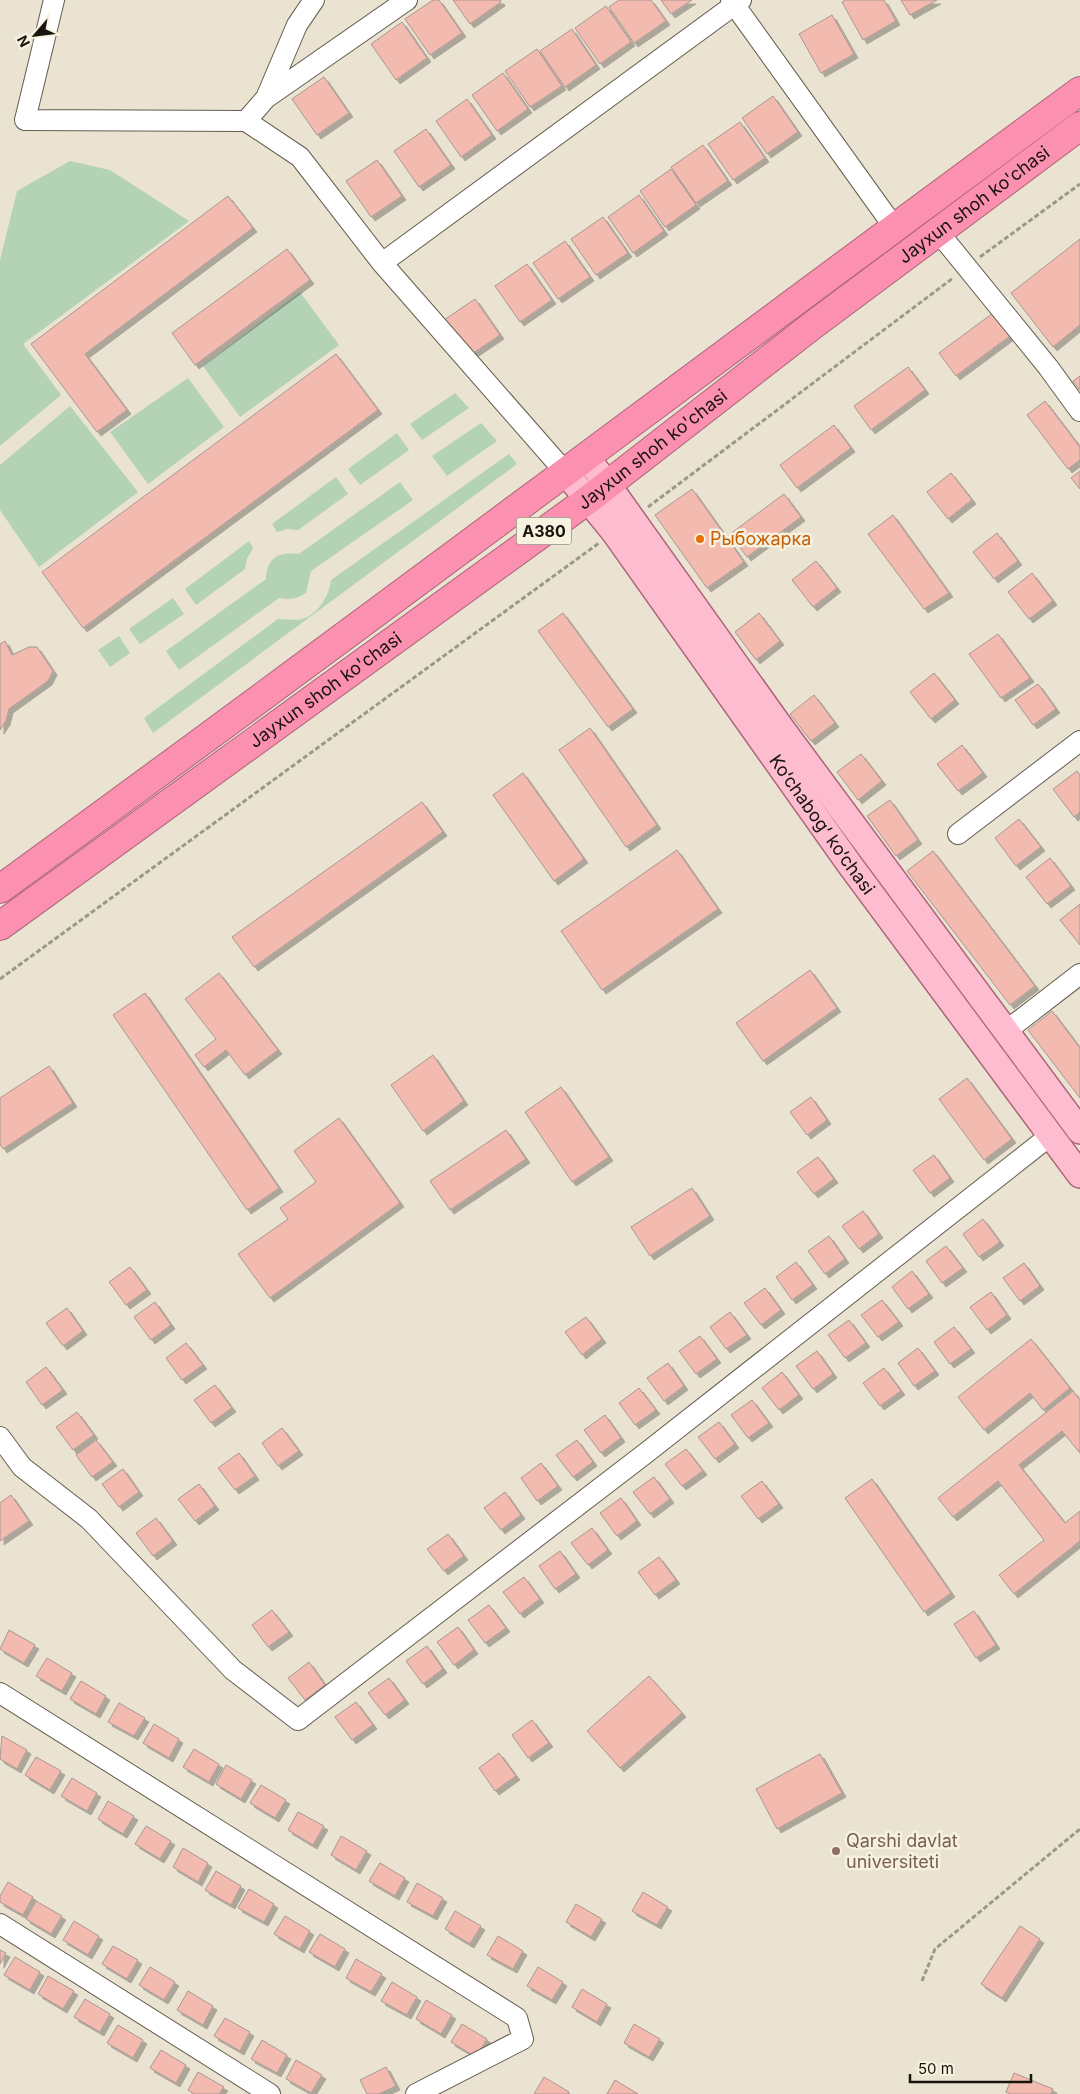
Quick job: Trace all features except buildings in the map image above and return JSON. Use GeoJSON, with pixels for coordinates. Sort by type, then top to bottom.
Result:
{"type":"FeatureCollection","features":[{"type":"Feature","properties":{"kind":"highway","name":"Jayxun shoh ko'chasi"},"geometry":{"type":"LineString","coordinates":[[0,889],[333,646],[894,227],[1080,91]]}},
{"type":"Feature","properties":{"kind":"highway","name":"Jayxun shoh ko'chasi"},"geometry":{"type":"LineString","coordinates":[[0,926],[598,492],[813,325],[939,233],[1080,126]]}},
{"type":"Feature","properties":{"kind":"highway"},"geometry":{"type":"LineString","coordinates":[[333,646],[352,671]]}},
{"type":"Feature","properties":{"kind":"main road","name":"Ko‘chabog‘ ko‘chasi"},"geometry":{"type":"LineString","coordinates":[[576,466],[782,729],[1079,1129]]}},
{"type":"Feature","properties":{"kind":"main road","name":"Ko‘chabog‘ ko‘chasi"},"geometry":{"type":"LineString","coordinates":[[623,525],[850,865],[1080,1174]]}},
{"type":"Feature","properties":{"kind":"street"},"geometry":{"type":"LineString","coordinates":[[54,0],[25,120],[246,121],[300,157],[382,263],[576,466]]}},
{"type":"Feature","properties":{"kind":"street"},"geometry":{"type":"LineString","coordinates":[[266,98],[297,25],[314,0]]}},
{"type":"Feature","properties":{"kind":"street"},"geometry":{"type":"LineString","coordinates":[[246,121],[266,98],[407,0]]}},
{"type":"Feature","properties":{"kind":"street"},"geometry":{"type":"LineString","coordinates":[[382,263],[736,2],[894,227]]}},
{"type":"Feature","properties":{"kind":"street"},"geometry":{"type":"LineString","coordinates":[[939,233],[1045,363],[1080,411]]}},
{"type":"Feature","properties":{"kind":"street"},"geometry":{"type":"LineString","coordinates":[[958,834],[1080,741]]}},
{"type":"Feature","properties":{"kind":"street"},"geometry":{"type":"LineString","coordinates":[[850,865],[872,850]]}},
{"type":"Feature","properties":{"kind":"street"},"geometry":{"type":"LineString","coordinates":[[1006,1031],[1080,974]]}},
{"type":"Feature","properties":{"kind":"street"},"geometry":{"type":"LineString","coordinates":[[0,1437],[22,1467],[89,1519],[234,1670],[298,1720],[1054,1139],[1079,1129]]}},
{"type":"Feature","properties":{"kind":"street"},"geometry":{"type":"LineString","coordinates":[[0,1693],[517,2018],[523,2039],[416,2094]]}},
{"type":"Feature","properties":{"kind":"street"},"geometry":{"type":"LineString","coordinates":[[0,1924],[270,2094]]}},
{"type":"Feature","properties":{"kind":"path"},"geometry":{"type":"LineString","coordinates":[[0,979],[623,525],[1080,184]]}},
{"type":"Feature","properties":{"kind":"path"},"geometry":{"type":"LineString","coordinates":[[922,1981],[936,1949],[1080,1828]]}},
{"type":"Feature","properties":{"kind":"green space"},"geometry":{"type":"Polygon","coordinates":[[[70,161],[110,170],[189,221],[23,344],[61,395],[0,446],[0,260],[17,191],[70,161]]]}},
{"type":"Feature","properties":{"kind":"green space"},"geometry":{"type":"Polygon","coordinates":[[[300,292],[339,345],[240,417],[203,366],[300,292]]]}},
{"type":"Feature","properties":{"kind":"green space"},"geometry":{"type":"Polygon","coordinates":[[[188,378],[224,427],[148,484],[110,432],[188,378]]]}},
{"type":"Feature","properties":{"kind":"green space"},"geometry":{"type":"Polygon","coordinates":[[[455,393],[469,408],[422,440],[410,424],[455,393]]]}},
{"type":"Feature","properties":{"kind":"green space"},"geometry":{"type":"Polygon","coordinates":[[[70,406],[138,492],[39,567],[0,510],[0,465],[70,406]]]}},
{"type":"Feature","properties":{"kind":"green space"},"geometry":{"type":"Polygon","coordinates":[[[481,423],[497,441],[447,476],[432,456],[481,423]]]}},
{"type":"Feature","properties":{"kind":"green space"},"geometry":{"type":"Polygon","coordinates":[[[397,433],[409,450],[360,485],[348,469],[397,433]]]}},
{"type":"Feature","properties":{"kind":"green space"},"geometry":{"type":"Polygon","coordinates":[[[509,454],[517,464],[153,733],[144,718],[278,619],[298,620],[311,615],[325,599],[331,580],[509,454]]]}},
{"type":"Feature","properties":{"kind":"green space"},"geometry":{"type":"Polygon","coordinates":[[[336,477],[348,494],[298,530],[287,529],[277,532],[272,524],[336,477]]]}},
{"type":"Feature","properties":{"kind":"green space"},"geometry":{"type":"Polygon","coordinates":[[[400,482],[413,500],[311,571],[306,593],[300,597],[279,598],[179,670],[166,651],[266,579],[269,566],[275,558],[286,554],[299,554],[400,482]]]}},
{"type":"Feature","properties":{"kind":"green space"},"geometry":{"type":"Polygon","coordinates":[[[249,541],[253,548],[247,559],[245,569],[196,605],[185,589],[249,541]]]}},
{"type":"Feature","properties":{"kind":"green space"},"geometry":{"type":"Polygon","coordinates":[[[173,598],[184,614],[140,644],[129,629],[173,598]]]}},
{"type":"Feature","properties":{"kind":"green space"},"geometry":{"type":"Polygon","coordinates":[[[119,636],[130,653],[110,667],[98,650],[119,636]]]}},
{"type":"Feature","properties":{"kind":"place","name":"Рыбожарка"},"geometry":{"type":"Point","coordinates":[700,539]}},
{"type":"Feature","properties":{"kind":"place","name":"Qarshi davlat universiteti"},"geometry":{"type":"Point","coordinates":[836,1851]}}]}
